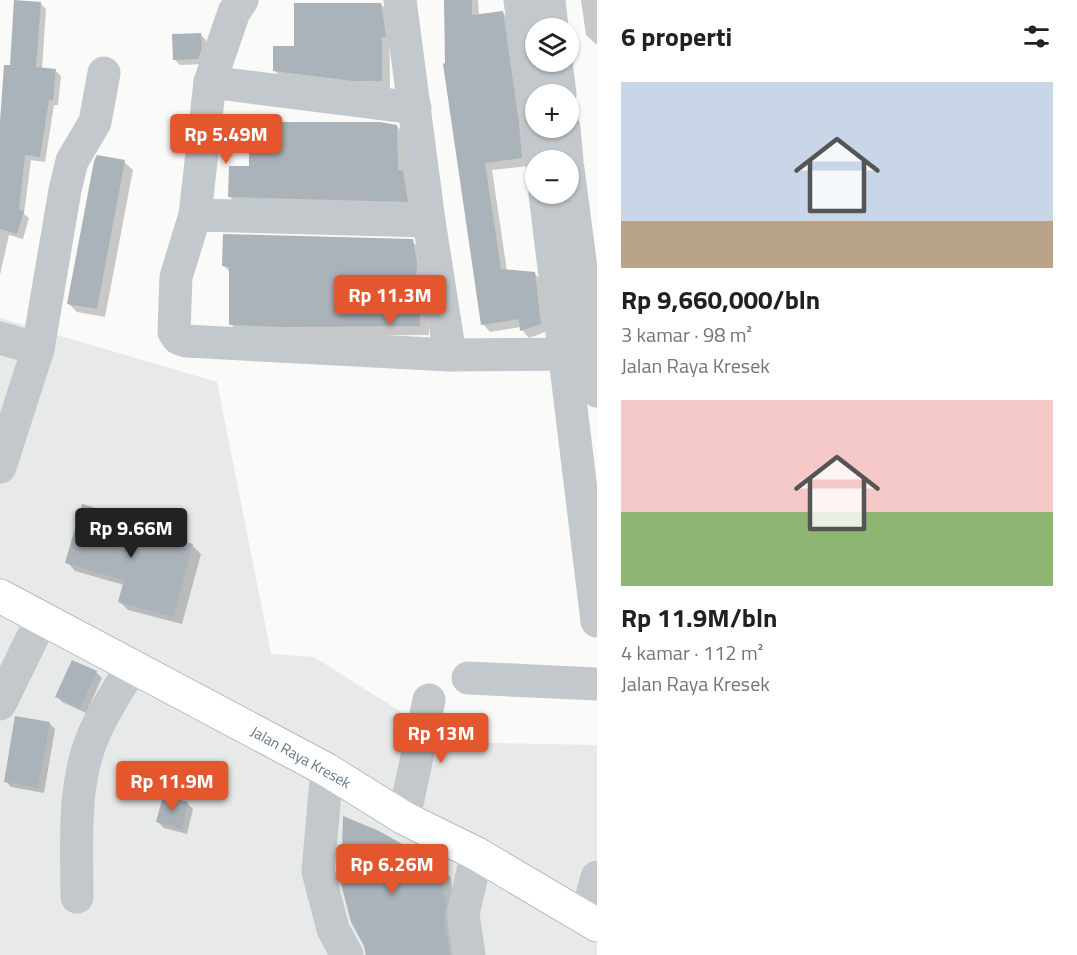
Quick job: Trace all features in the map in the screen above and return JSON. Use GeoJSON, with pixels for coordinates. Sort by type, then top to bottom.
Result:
{"type":"FeatureCollection","features":[{"type":"Feature","properties":{"kind":"main road","name":"Jalan Raya Kresek"},"geometry":{"type":"LineString","coordinates":[[0,596],[327,770],[404,818],[477,854],[591,922]]}},
{"type":"Feature","properties":{"kind":"street"},"geometry":{"type":"LineString","coordinates":[[242,0],[234,12],[210,82],[195,215],[176,277],[174,332],[178,338],[186,341],[450,355],[578,355]]}},
{"type":"Feature","properties":{"kind":"street"},"geometry":{"type":"LineString","coordinates":[[400,0],[429,221],[450,355]]}},
{"type":"Feature","properties":{"kind":"street"},"geometry":{"type":"LineString","coordinates":[[520,0],[532,84]]}},
{"type":"Feature","properties":{"kind":"street"},"geometry":{"type":"LineString","coordinates":[[549,0],[551,18]]}},
{"type":"Feature","properties":{"kind":"street"},"geometry":{"type":"LineString","coordinates":[[0,467],[38,349],[72,161],[95,122],[104,73]]}},
{"type":"Feature","properties":{"kind":"street"},"geometry":{"type":"LineString","coordinates":[[210,82],[415,108]]}},
{"type":"Feature","properties":{"kind":"street"},"geometry":{"type":"LineString","coordinates":[[549,204],[577,273]]}},
{"type":"Feature","properties":{"kind":"street"},"geometry":{"type":"LineString","coordinates":[[571,204],[577,273],[578,355],[597,621]]}},
{"type":"Feature","properties":{"kind":"street"},"geometry":{"type":"LineString","coordinates":[[195,215],[429,221]]}},
{"type":"Feature","properties":{"kind":"street"},"geometry":{"type":"LineString","coordinates":[[0,338],[38,349]]}},
{"type":"Feature","properties":{"kind":"street"},"geometry":{"type":"LineString","coordinates":[[578,355],[597,391]]}},
{"type":"Feature","properties":{"kind":"street"},"geometry":{"type":"LineString","coordinates":[[0,704],[42,618]]}},
{"type":"Feature","properties":{"kind":"street"},"geometry":{"type":"LineString","coordinates":[[77,897],[77,818],[83,764],[94,733],[132,666]]}},
{"type":"Feature","properties":{"kind":"street"},"geometry":{"type":"LineString","coordinates":[[468,678],[597,684]]}},
{"type":"Feature","properties":{"kind":"street"},"geometry":{"type":"LineString","coordinates":[[404,818],[429,700]]}},
{"type":"Feature","properties":{"kind":"street"},"geometry":{"type":"LineString","coordinates":[[327,770],[318,871],[333,929],[347,955]]}},
{"type":"Feature","properties":{"kind":"street"},"geometry":{"type":"LineString","coordinates":[[469,955],[464,914],[477,854]]}},
{"type":"Feature","properties":{"kind":"street"},"geometry":{"type":"LineString","coordinates":[[591,922],[597,877]]}},
{"type":"Feature","properties":{"kind":"shaded area"},"geometry":{"type":"Polygon","coordinates":[[[0,318],[217,382],[271,654],[314,657],[449,742],[597,745],[597,955],[0,955],[0,318]]]}},
{"type":"Feature","properties":{"kind":"building"},"geometry":{"type":"Polygon","coordinates":[[[14,0],[41,2],[36,67],[56,69],[53,100],[49,100],[40,157],[25,155],[19,210],[24,211],[17,234],[0,229],[0,121],[4,65],[10,65],[14,0]]]}},
{"type":"Feature","properties":{"kind":"building"},"geometry":{"type":"Polygon","coordinates":[[[444,0],[472,0],[472,15],[503,11],[522,158],[485,163],[501,269],[535,272],[541,324],[520,331],[519,319],[481,325],[443,64],[445,63],[444,0]]]}},
{"type":"Feature","properties":{"kind":"building"},"geometry":{"type":"Polygon","coordinates":[[[294,3],[381,3],[386,37],[382,37],[382,81],[353,81],[273,71],[273,46],[294,46],[294,3]]]}},
{"type":"Feature","properties":{"kind":"building"},"geometry":{"type":"Polygon","coordinates":[[[201,33],[202,48],[198,59],[173,60],[172,34],[201,33]]]}},
{"type":"Feature","properties":{"kind":"building"},"geometry":{"type":"Polygon","coordinates":[[[249,122],[380,122],[397,125],[398,170],[403,171],[408,202],[228,197],[229,166],[249,166],[249,122]]]}},
{"type":"Feature","properties":{"kind":"building"},"geometry":{"type":"Polygon","coordinates":[[[97,155],[125,160],[97,309],[67,304],[97,155]]]}},
{"type":"Feature","properties":{"kind":"building"},"geometry":{"type":"Polygon","coordinates":[[[223,234],[413,239],[417,262],[416,284],[419,284],[420,326],[229,325],[229,267],[222,266],[223,234]]]}},
{"type":"Feature","properties":{"kind":"building"},"geometry":{"type":"Polygon","coordinates":[[[82,504],[130,518],[128,526],[193,544],[173,617],[118,602],[124,580],[65,563],[82,504]]]}},
{"type":"Feature","properties":{"kind":"building"},"geometry":{"type":"Polygon","coordinates":[[[72,660],[97,671],[80,708],[55,697],[72,660]]]}},
{"type":"Feature","properties":{"kind":"building"},"geometry":{"type":"Polygon","coordinates":[[[15,716],[50,722],[38,788],[4,782],[15,716]]]}},
{"type":"Feature","properties":{"kind":"building"},"geometry":{"type":"Polygon","coordinates":[[[163,796],[188,802],[182,829],[156,822],[163,796]]]}},
{"type":"Feature","properties":{"kind":"building"},"geometry":{"type":"Polygon","coordinates":[[[343,816],[379,831],[441,866],[446,905],[444,917],[450,955],[366,955],[364,946],[351,922],[341,884],[343,816]]]}}]}
